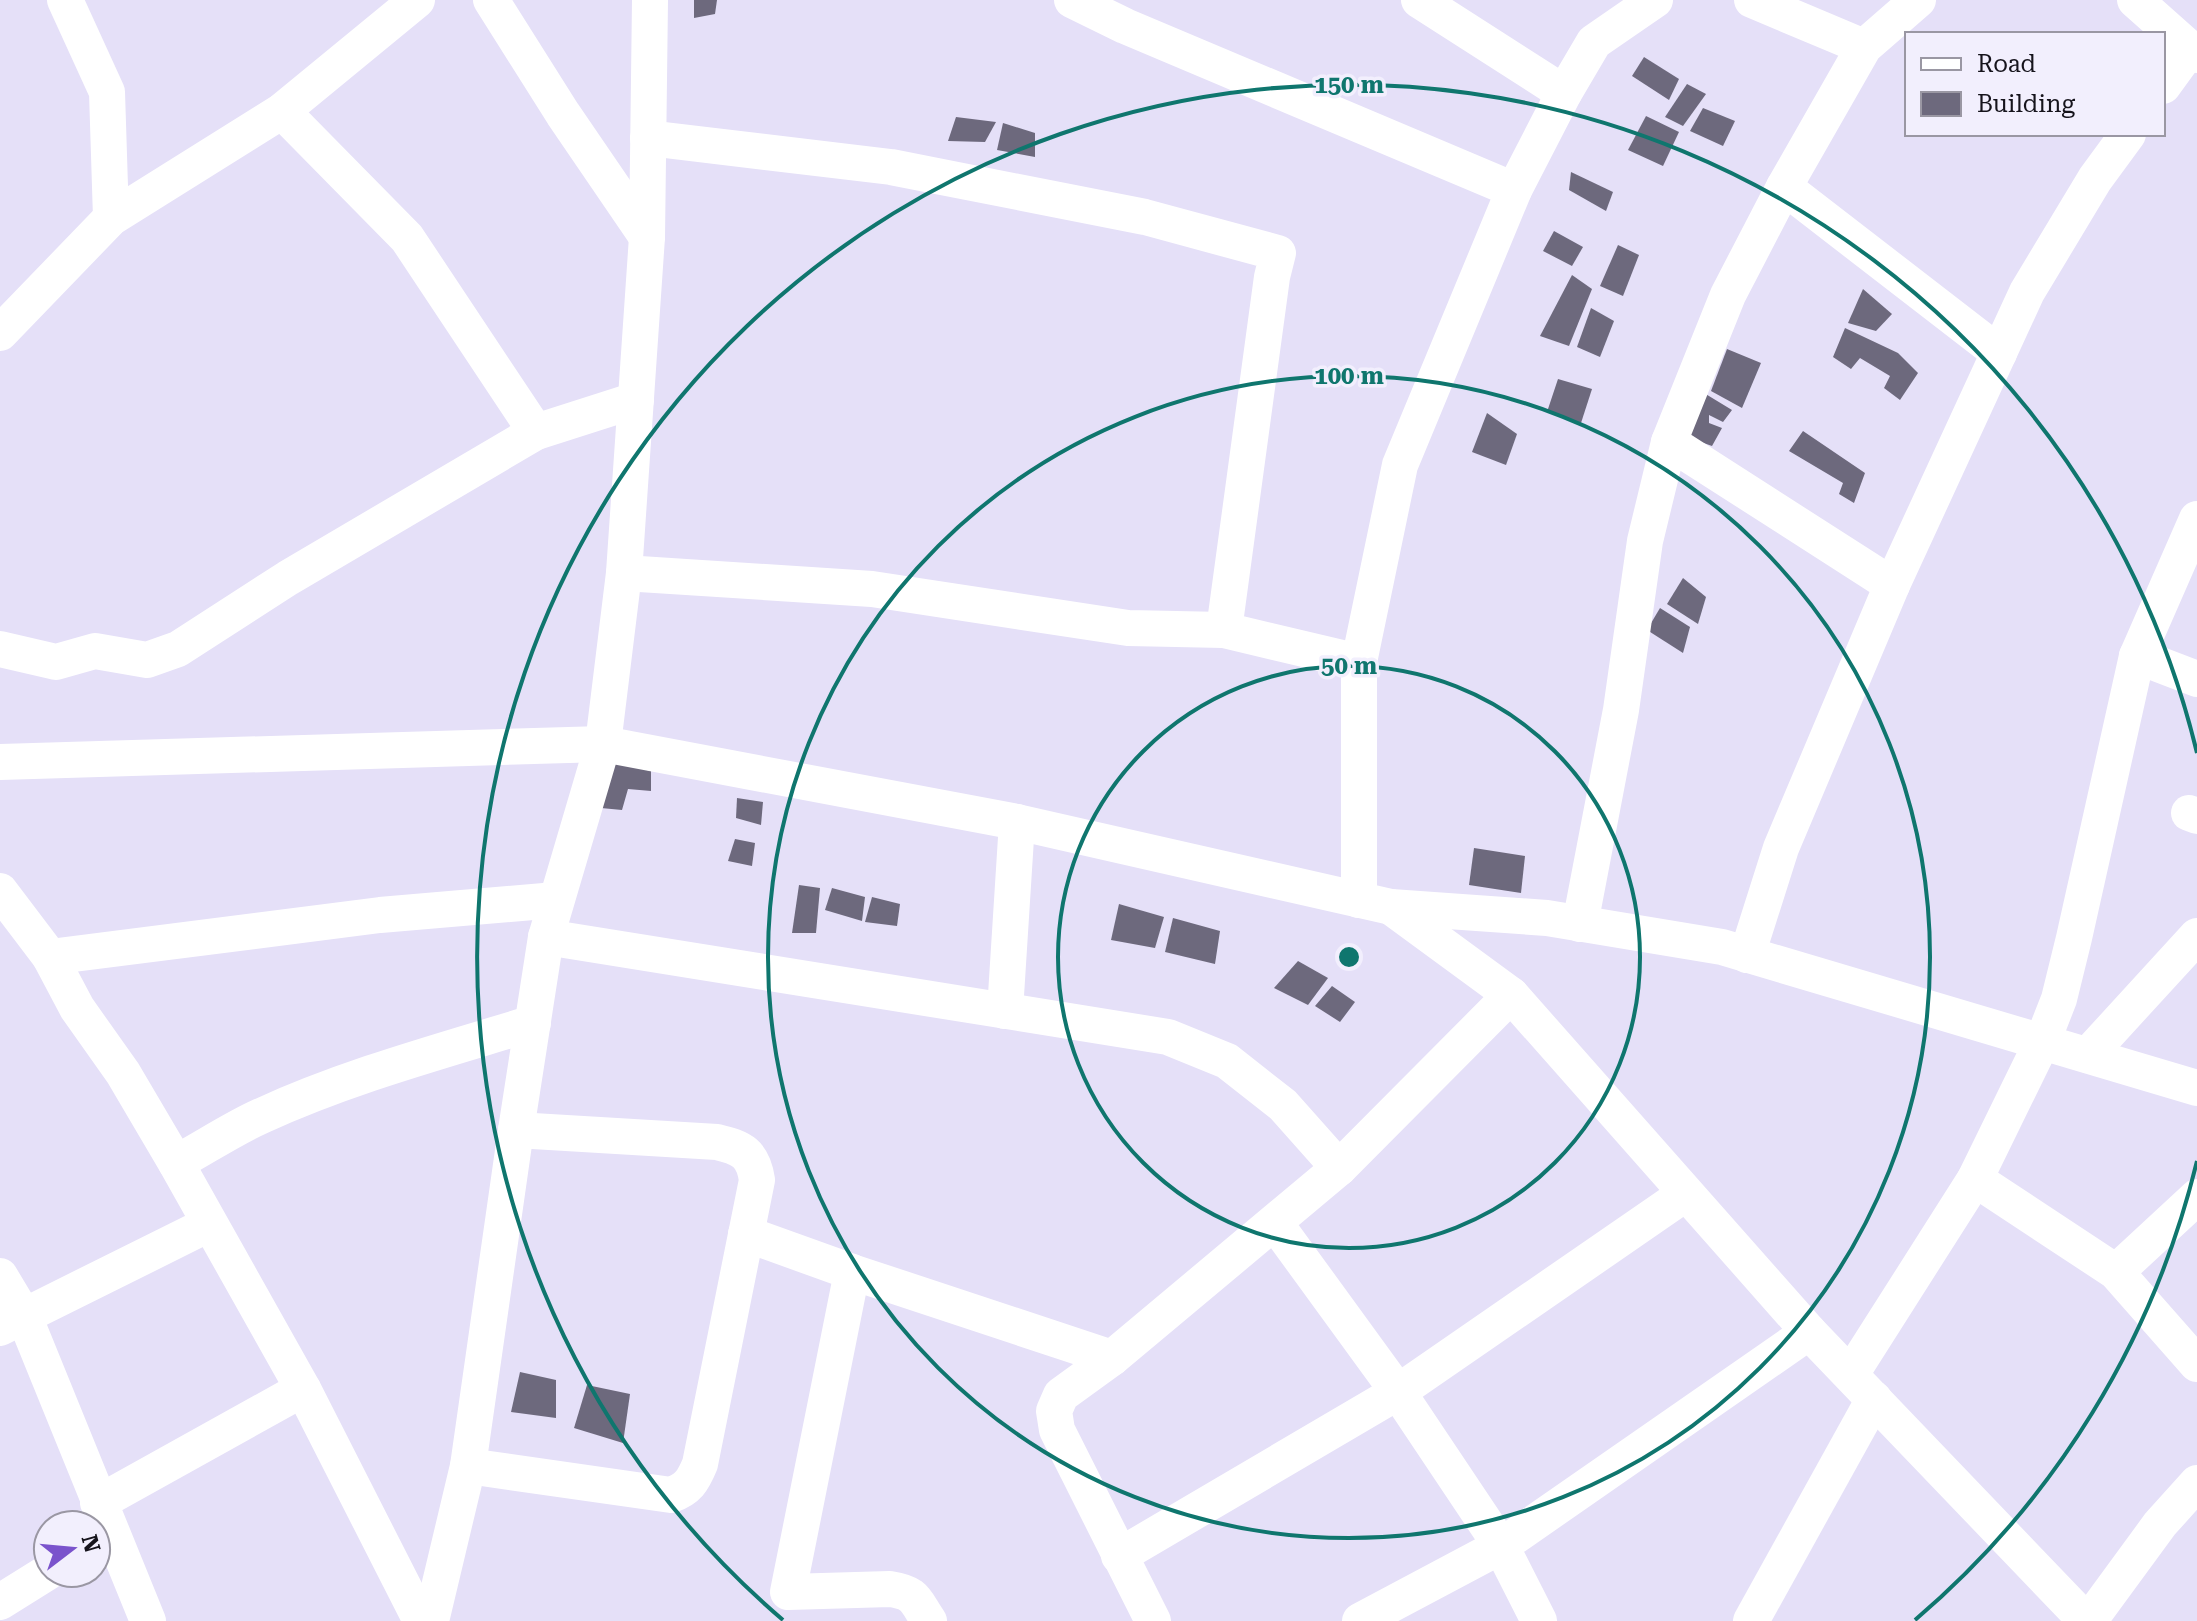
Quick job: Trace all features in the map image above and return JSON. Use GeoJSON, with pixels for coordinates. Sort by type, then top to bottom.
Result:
{"type":"FeatureCollection","features":[{"type":"Feature","properties":{"kind":"street"},"geometry":{"type":"LineString","coordinates":[[65,0],[107,92],[111,218]]}},
{"type":"Feature","properties":{"kind":"street"},"geometry":{"type":"LineString","coordinates":[[0,333],[111,218],[282,111],[417,0]]}},
{"type":"Feature","properties":{"kind":"street"},"geometry":{"type":"LineString","coordinates":[[491,0],[563,114],[647,237]]}},
{"type":"Feature","properties":{"kind":"street"},"geometry":{"type":"LineString","coordinates":[[431,1621],[468,1466],[546,937],[603,744],[624,573],[647,237],[650,0]]}},
{"type":"Feature","properties":{"kind":"street"},"geometry":{"type":"LineString","coordinates":[[1072,0],[1125,26],[1514,190]]}},
{"type":"Feature","properties":{"kind":"street"},"geometry":{"type":"LineString","coordinates":[[1419,0],[1564,93]]}},
{"type":"Feature","properties":{"kind":"street"},"geometry":{"type":"LineString","coordinates":[[1375,903],[1359,662],[1400,465],[1514,190],[1564,93],[1594,42],[1655,0]]}},
{"type":"Feature","properties":{"kind":"street"},"geometry":{"type":"LineString","coordinates":[[1752,0],[1864,47]]}},
{"type":"Feature","properties":{"kind":"street"},"geometry":{"type":"LineString","coordinates":[[1580,924],[1621,710],[1645,541],[1669,442],[1728,295],[1784,187],[1864,47],[1918,0]]}},
{"type":"Feature","properties":{"kind":"street"},"geometry":{"type":"LineString","coordinates":[[2135,0],[2193,53],[2165,84]]}},
{"type":"Feature","properties":{"kind":"street"},"geometry":{"type":"LineString","coordinates":[[282,111],[407,238],[536,432]]}},
{"type":"Feature","properties":{"kind":"street"},"geometry":{"type":"LineString","coordinates":[[1747,955],[1781,848],[1892,585],[2027,292],[2095,179],[2127,136]]}},
{"type":"Feature","properties":{"kind":"street"},"geometry":{"type":"LineString","coordinates":[[648,138],[891,167],[1145,217],[1278,253],[1272,277],[1224,630]]}},
{"type":"Feature","properties":{"kind":"street"},"geometry":{"type":"LineString","coordinates":[[1784,187],[1999,353]]}},
{"type":"Feature","properties":{"kind":"street"},"geometry":{"type":"LineString","coordinates":[[0,649],[56,662],[95,651],[147,660],[178,649],[288,578],[536,432],[636,400]]}},
{"type":"Feature","properties":{"kind":"street"},"geometry":{"type":"LineString","coordinates":[[1669,442],[1892,585]]}},
{"type":"Feature","properties":{"kind":"street"},"geometry":{"type":"LineString","coordinates":[[1760,1617],[1862,1387],[1975,1179],[2043,1040],[2059,999],[2071,953],[2137,656],[2197,519]]}},
{"type":"Feature","properties":{"kind":"street"},"geometry":{"type":"LineString","coordinates":[[624,573],[872,589],[1128,628],[1224,630],[1359,662]]}},
{"type":"Feature","properties":{"kind":"street"},"geometry":{"type":"LineString","coordinates":[[2137,656],[2197,679]]}},
{"type":"Feature","properties":{"kind":"street"},"geometry":{"type":"LineString","coordinates":[[0,762],[603,744],[1017,822],[1375,903],[1547,918],[1722,947],[2197,1088]]}},
{"type":"Feature","properties":{"kind":"street"},"geometry":{"type":"LineString","coordinates":[[1005,1011],[1017,822]]}},
{"type":"Feature","properties":{"kind":"street"},"geometry":{"type":"LineString","coordinates":[[0,891],[50,957],[77,1008],[123,1073],[176,1163],[303,1389],[421,1621]]}},
{"type":"Feature","properties":{"kind":"street"},"geometry":{"type":"LineString","coordinates":[[50,957],[380,915],[556,900]]}},
{"type":"Feature","properties":{"kind":"street"},"geometry":{"type":"LineString","coordinates":[[1375,903],[1511,995],[1809,1332],[2088,1621],[2160,1524],[2197,1483]]}},
{"type":"Feature","properties":{"kind":"street"},"geometry":{"type":"LineString","coordinates":[[2088,1055],[2197,936]]}},
{"type":"Feature","properties":{"kind":"street"},"geometry":{"type":"LineString","coordinates":[[546,937],[1168,1037],[1227,1061],[1283,1105],[1339,1168]]}},
{"type":"Feature","properties":{"kind":"street"},"geometry":{"type":"LineString","coordinates":[[1153,1621],[1057,1430],[1054,1411],[1061,1395],[1112,1358],[1339,1168],[1511,995]]}},
{"type":"Feature","properties":{"kind":"street"},"geometry":{"type":"LineString","coordinates":[[176,1163],[260,1116],[329,1088],[533,1023]]}},
{"type":"Feature","properties":{"kind":"street"},"geometry":{"type":"LineString","coordinates":[[468,1466],[671,1495],[686,1490],[700,1464],[757,1180],[755,1165],[748,1155],[737,1147],[717,1142],[516,1130]]}},
{"type":"Feature","properties":{"kind":"street"},"geometry":{"type":"LineString","coordinates":[[1975,1179],[2116,1272],[2197,1364]]}},
{"type":"Feature","properties":{"kind":"street"},"geometry":{"type":"LineString","coordinates":[[1119,1556],[1398,1392],[1685,1194]]}},
{"type":"Feature","properties":{"kind":"street"},"geometry":{"type":"LineString","coordinates":[[2116,1272],[2197,1197]]}},
{"type":"Feature","properties":{"kind":"street"},"geometry":{"type":"LineString","coordinates":[[1275,1223],[1398,1392],[1501,1546],[1539,1621]]}},
{"type":"Feature","properties":{"kind":"street"},"geometry":{"type":"LineString","coordinates":[[12,1322],[209,1224]]}},
{"type":"Feature","properties":{"kind":"street"},"geometry":{"type":"LineString","coordinates":[[746,1234],[1112,1358]]}},
{"type":"Feature","properties":{"kind":"street"},"geometry":{"type":"LineString","coordinates":[[852,1272],[788,1592],[890,1589],[907,1592],[917,1600],[929,1621]]}},
{"type":"Feature","properties":{"kind":"street"},"geometry":{"type":"LineString","coordinates":[[0,1276],[12,1322],[94,1509]]}},
{"type":"Feature","properties":{"kind":"street"},"geometry":{"type":"LineString","coordinates":[[1360,1621],[1501,1546],[1809,1332]]}},
{"type":"Feature","properties":{"kind":"street"},"geometry":{"type":"LineString","coordinates":[[112,1519],[303,1389]]}},
{"type":"Feature","properties":{"kind":"street"},"geometry":{"type":"LineString","coordinates":[[112,1547],[148,1621]]}},
{"type":"Feature","properties":{"kind":"street"},"geometry":{"type":"LineString","coordinates":[[0,1602],[32,1582]]}},
{"type":"Feature","properties":{"kind":"building"},"geometry":{"type":"Polygon","coordinates":[[[694,0],[717,0],[715,14],[694,18],[694,0]]]}},
{"type":"Feature","properties":{"kind":"building"},"geometry":{"type":"Polygon","coordinates":[[[1644,57],[1679,79],[1669,100],[1632,76],[1644,57]]]}},
{"type":"Feature","properties":{"kind":"building"},"geometry":{"type":"Polygon","coordinates":[[[1687,84],[1706,94],[1683,126],[1665,117],[1687,84]]]}},
{"type":"Feature","properties":{"kind":"building"},"geometry":{"type":"Polygon","coordinates":[[[1703,108],[1735,121],[1723,146],[1690,131],[1703,108]]]}},
{"type":"Feature","properties":{"kind":"building"},"geometry":{"type":"Polygon","coordinates":[[[1646,116],[1679,132],[1663,166],[1628,150],[1646,116]]]}},
{"type":"Feature","properties":{"kind":"building"},"geometry":{"type":"Polygon","coordinates":[[[956,117],[996,122],[985,142],[948,141],[956,117]]]}},
{"type":"Feature","properties":{"kind":"building"},"geometry":{"type":"Polygon","coordinates":[[[1003,123],[1035,133],[1035,157],[997,150],[1003,123]]]}},
{"type":"Feature","properties":{"kind":"building"},"geometry":{"type":"Polygon","coordinates":[[[1571,172],[1613,192],[1606,211],[1569,190],[1571,172]]]}},
{"type":"Feature","properties":{"kind":"building"},"geometry":{"type":"Polygon","coordinates":[[[1554,231],[1583,247],[1572,266],[1543,251],[1554,231]]]}},
{"type":"Feature","properties":{"kind":"building"},"geometry":{"type":"Polygon","coordinates":[[[1618,245],[1639,255],[1623,296],[1600,286],[1618,245]]]}},
{"type":"Feature","properties":{"kind":"building"},"geometry":{"type":"Polygon","coordinates":[[[1572,275],[1592,289],[1569,346],[1540,336],[1572,275]]]}},
{"type":"Feature","properties":{"kind":"building"},"geometry":{"type":"Polygon","coordinates":[[[1863,289],[1892,314],[1876,331],[1848,323],[1863,289]]]}},
{"type":"Feature","properties":{"kind":"building"},"geometry":{"type":"Polygon","coordinates":[[[1591,308],[1614,321],[1600,357],[1577,347],[1591,308]]]}},
{"type":"Feature","properties":{"kind":"building"},"geometry":{"type":"Polygon","coordinates":[[[1845,328],[1898,353],[1918,373],[1900,400],[1884,388],[1890,376],[1860,358],[1851,369],[1833,357],[1845,328]]]}},
{"type":"Feature","properties":{"kind":"building"},"geometry":{"type":"Polygon","coordinates":[[[1727,349],[1761,363],[1742,408],[1711,391],[1727,349]]]}},
{"type":"Feature","properties":{"kind":"building"},"geometry":{"type":"Polygon","coordinates":[[[1558,379],[1592,389],[1581,423],[1547,412],[1558,379]]]}},
{"type":"Feature","properties":{"kind":"building"},"geometry":{"type":"Polygon","coordinates":[[[1704,393],[1732,410],[1723,422],[1709,415],[1709,423],[1722,428],[1712,446],[1681,435],[1704,393]]]}},
{"type":"Feature","properties":{"kind":"building"},"geometry":{"type":"Polygon","coordinates":[[[1487,413],[1517,434],[1506,465],[1472,452],[1487,413]]]}},
{"type":"Feature","properties":{"kind":"building"},"geometry":{"type":"Polygon","coordinates":[[[1803,431],[1865,473],[1854,503],[1839,494],[1843,483],[1789,451],[1803,431]]]}},
{"type":"Feature","properties":{"kind":"building"},"geometry":{"type":"Polygon","coordinates":[[[1683,578],[1706,597],[1698,624],[1667,604],[1683,578]]]}},
{"type":"Feature","properties":{"kind":"building"},"geometry":{"type":"Polygon","coordinates":[[[1660,608],[1690,627],[1683,653],[1647,630],[1660,608]]]}},
{"type":"Feature","properties":{"kind":"building"},"geometry":{"type":"Polygon","coordinates":[[[609,761],[651,771],[651,791],[628,789],[622,810],[601,808],[609,761]]]}},
{"type":"Feature","properties":{"kind":"building"},"geometry":{"type":"Polygon","coordinates":[[[737,798],[763,802],[761,825],[736,818],[737,798]]]}},
{"type":"Feature","properties":{"kind":"building"},"geometry":{"type":"Polygon","coordinates":[[[735,839],[755,843],[752,866],[728,861],[735,839]]]}},
{"type":"Feature","properties":{"kind":"building"},"geometry":{"type":"Polygon","coordinates":[[[1474,848],[1525,856],[1521,893],[1469,885],[1474,848]]]}},
{"type":"Feature","properties":{"kind":"building"},"geometry":{"type":"Polygon","coordinates":[[[799,885],[820,888],[816,933],[792,933],[799,885]]]}},
{"type":"Feature","properties":{"kind":"building"},"geometry":{"type":"Polygon","coordinates":[[[832,888],[865,897],[862,921],[825,910],[832,888]]]}},
{"type":"Feature","properties":{"kind":"building"},"geometry":{"type":"Polygon","coordinates":[[[872,897],[900,904],[897,926],[865,922],[872,897]]]}},
{"type":"Feature","properties":{"kind":"building"},"geometry":{"type":"Polygon","coordinates":[[[1119,904],[1164,917],[1155,948],[1111,940],[1119,904]]]}},
{"type":"Feature","properties":{"kind":"building"},"geometry":{"type":"Polygon","coordinates":[[[1173,918],[1220,931],[1215,964],[1165,952],[1173,918]]]}},
{"type":"Feature","properties":{"kind":"building"},"geometry":{"type":"Polygon","coordinates":[[[1298,961],[1328,978],[1308,1005],[1274,988],[1298,961]]]}},
{"type":"Feature","properties":{"kind":"building"},"geometry":{"type":"Polygon","coordinates":[[[1332,986],[1355,1002],[1340,1022],[1315,1006],[1332,986]]]}},
{"type":"Feature","properties":{"kind":"building"},"geometry":{"type":"Polygon","coordinates":[[[520,1372],[556,1380],[556,1418],[511,1412],[520,1372]]]}},
{"type":"Feature","properties":{"kind":"building"},"geometry":{"type":"Polygon","coordinates":[[[587,1385],[630,1394],[623,1443],[574,1428],[587,1385]]]}}]}
